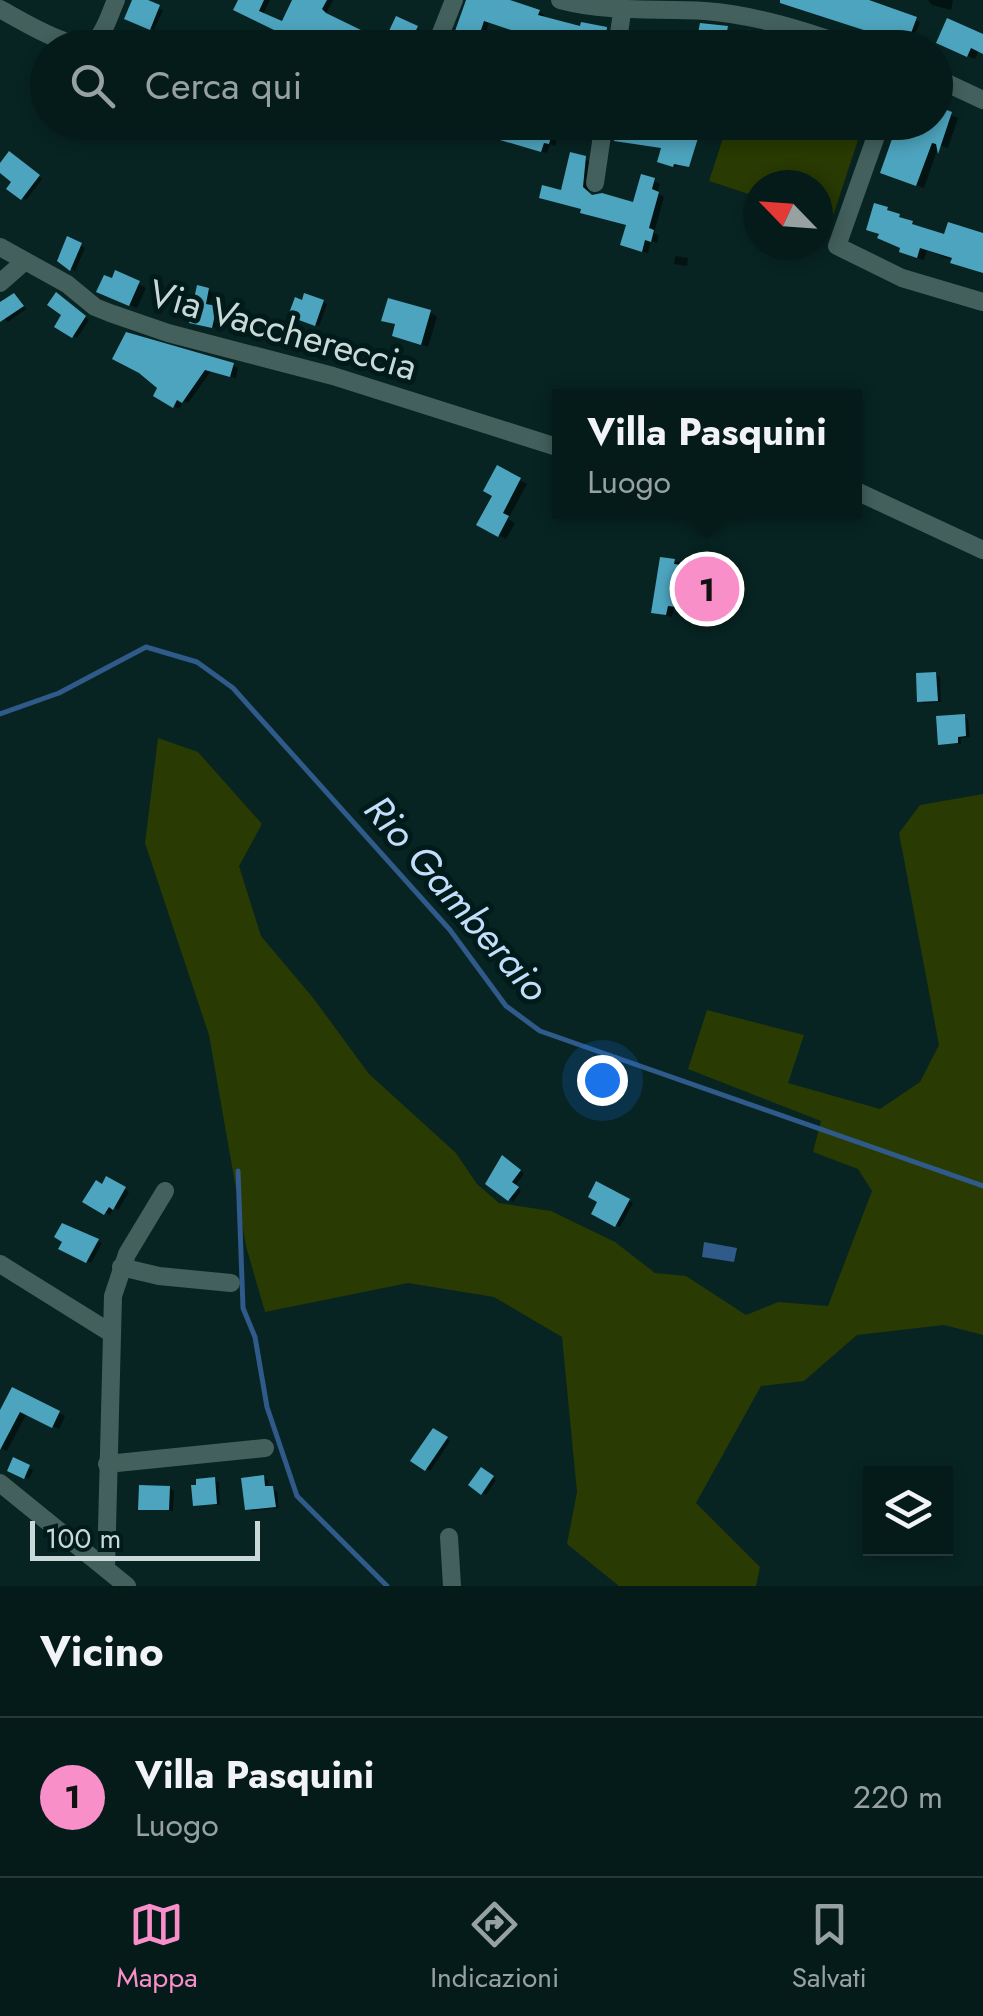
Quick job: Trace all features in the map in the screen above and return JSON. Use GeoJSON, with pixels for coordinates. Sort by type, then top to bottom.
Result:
{"type":"FeatureCollection","features":[{"type":"Feature","properties":{"kind":"street"},"geometry":{"type":"LineString","coordinates":[[102,30],[116,0]]}},
{"type":"Feature","properties":{"kind":"street"},"geometry":{"type":"LineString","coordinates":[[442,30],[454,0]]}},
{"type":"Feature","properties":{"kind":"street"},"geometry":{"type":"LineString","coordinates":[[560,0],[622,12],[726,14],[800,30]]}},
{"type":"Feature","properties":{"kind":"street"},"geometry":{"type":"LineString","coordinates":[[0,9],[41,30]]}},
{"type":"Feature","properties":{"kind":"street"},"geometry":{"type":"LineString","coordinates":[[619,30],[622,12]]}},
{"type":"Feature","properties":{"kind":"street"},"geometry":{"type":"LineString","coordinates":[[953,86],[983,100]]}},
{"type":"Feature","properties":{"kind":"street"},"geometry":{"type":"LineString","coordinates":[[595,183],[601,140]]}},
{"type":"Feature","properties":{"kind":"street"},"geometry":{"type":"LineString","coordinates":[[875,140],[837,246],[902,278],[983,302]]}},
{"type":"Feature","properties":{"kind":"street","name":"Via Vacchereccia"},"geometry":{"type":"LineString","coordinates":[[0,247],[110,313],[168,333],[333,376],[552,445]]}},
{"type":"Feature","properties":{"kind":"street"},"geometry":{"type":"LineString","coordinates":[[0,283],[25,262]]}},
{"type":"Feature","properties":{"kind":"street"},"geometry":{"type":"LineString","coordinates":[[862,494],[983,550]]}},
{"type":"Feature","properties":{"kind":"street"},"geometry":{"type":"LineString","coordinates":[[106,1568],[113,1296],[140,1230],[165,1191]]}},
{"type":"Feature","properties":{"kind":"street"},"geometry":{"type":"LineString","coordinates":[[0,1264],[111,1333]]}},
{"type":"Feature","properties":{"kind":"street"},"geometry":{"type":"LineString","coordinates":[[122,1267],[160,1276],[231,1283]]}},
{"type":"Feature","properties":{"kind":"street"},"geometry":{"type":"LineString","coordinates":[[108,1464],[265,1448]]}},
{"type":"Feature","properties":{"kind":"street"},"geometry":{"type":"LineString","coordinates":[[0,1483],[127,1586]]}},
{"type":"Feature","properties":{"kind":"street"},"geometry":{"type":"LineString","coordinates":[[448,1537],[452,1586]]}},
{"type":"Feature","properties":{"kind":"green space"},"geometry":{"type":"Polygon","coordinates":[[[722,140],[858,140],[833,216],[833,170],[743,170],[743,192],[709,181],[722,140]]]}},
{"type":"Feature","properties":{"kind":"green space"},"geometry":{"type":"Polygon","coordinates":[[[158,738],[198,752],[262,824],[239,866],[261,936],[369,1074],[456,1153],[477,1184],[499,1203],[551,1211],[615,1242],[655,1273],[686,1276],[746,1315],[778,1302],[828,1306],[872,1191],[858,1169],[813,1152],[821,1121],[688,1069],[707,1010],[804,1035],[788,1083],[880,1109],[920,1082],[939,1045],[899,833],[920,805],[983,794],[983,1335],[944,1325],[857,1335],[804,1381],[761,1386],[696,1503],[760,1567],[756,1586],[619,1586],[567,1544],[577,1492],[562,1337],[494,1297],[408,1283],[265,1312],[246,1246],[209,1035],[145,843],[158,738]]]}},
{"type":"Feature","properties":{"kind":"water"},"geometry":{"type":"Polygon","coordinates":[[[704,1242],[737,1248],[734,1262],[702,1257],[704,1242]]]}},
{"type":"Feature","properties":{"kind":"building"},"geometry":{"type":"Polygon","coordinates":[[[132,0],[160,5],[150,30],[124,19],[132,0]]]}},
{"type":"Feature","properties":{"kind":"building"},"geometry":{"type":"Polygon","coordinates":[[[238,0],[264,0],[259,11],[282,21],[292,0],[327,0],[322,9],[326,13],[361,30],[274,30],[233,10],[238,0]]]}},
{"type":"Feature","properties":{"kind":"building"},"geometry":{"type":"Polygon","coordinates":[[[466,0],[510,0],[540,10],[538,15],[580,26],[581,22],[607,27],[511,30],[484,21],[481,30],[455,30],[466,0]]]}},
{"type":"Feature","properties":{"kind":"building"},"geometry":{"type":"Polygon","coordinates":[[[869,0],[917,17],[912,30],[864,30],[780,3],[869,0]]]}},
{"type":"Feature","properties":{"kind":"building"},"geometry":{"type":"Polygon","coordinates":[[[396,16],[418,26],[416,30],[389,30],[396,16]]]}},
{"type":"Feature","properties":{"kind":"building"},"geometry":{"type":"Polygon","coordinates":[[[947,18],[983,34],[983,54],[971,48],[967,57],[953,51],[953,30],[942,30],[947,18]]]}},
{"type":"Feature","properties":{"kind":"building"},"geometry":{"type":"Polygon","coordinates":[[[700,23],[728,26],[727,30],[699,30],[700,23]]]}},
{"type":"Feature","properties":{"kind":"building"},"geometry":{"type":"Polygon","coordinates":[[[500,140],[550,140],[549,144],[544,143],[541,152],[500,140]]]}},
{"type":"Feature","properties":{"kind":"building"},"geometry":{"type":"Polygon","coordinates":[[[697,140],[689,167],[657,162],[661,148],[614,141],[697,140]]]}},
{"type":"Feature","properties":{"kind":"building"},"geometry":{"type":"Polygon","coordinates":[[[892,140],[943,140],[938,154],[936,144],[932,143],[916,186],[880,173],[892,140]]]}},
{"type":"Feature","properties":{"kind":"building"},"geometry":{"type":"Polygon","coordinates":[[[9,151],[40,175],[21,200],[6,189],[11,182],[0,173],[0,163],[9,151]]]}},
{"type":"Feature","properties":{"kind":"building"},"geometry":{"type":"Polygon","coordinates":[[[570,152],[586,156],[583,187],[592,195],[602,193],[633,202],[641,174],[655,178],[652,189],[659,192],[649,228],[654,230],[651,242],[645,240],[642,252],[620,245],[626,225],[539,198],[542,185],[561,190],[570,152]]]}},
{"type":"Feature","properties":{"kind":"building"},"geometry":{"type":"Polygon","coordinates":[[[874,203],[888,207],[899,217],[913,221],[912,224],[944,234],[948,222],[983,233],[983,273],[920,248],[917,258],[877,238],[879,234],[866,230],[874,203]]]}},
{"type":"Feature","properties":{"kind":"building"},"geometry":{"type":"Polygon","coordinates":[[[67,236],[82,243],[70,271],[57,261],[67,236]]]}},
{"type":"Feature","properties":{"kind":"building"},"geometry":{"type":"Polygon","coordinates":[[[115,270],[140,281],[129,306],[96,292],[104,275],[112,278],[115,270]]]}},
{"type":"Feature","properties":{"kind":"building"},"geometry":{"type":"Polygon","coordinates":[[[197,285],[209,288],[206,304],[217,306],[212,328],[189,323],[197,285]]]}},
{"type":"Feature","properties":{"kind":"building"},"geometry":{"type":"Polygon","coordinates":[[[56,292],[86,316],[72,338],[54,327],[61,315],[47,305],[56,292]]]}},
{"type":"Feature","properties":{"kind":"building"},"geometry":{"type":"Polygon","coordinates":[[[14,293],[24,306],[0,322],[0,302],[14,293]]]}},
{"type":"Feature","properties":{"kind":"building"},"geometry":{"type":"Polygon","coordinates":[[[304,293],[324,300],[315,326],[288,316],[295,297],[302,300],[304,293]]]}},
{"type":"Feature","properties":{"kind":"building"},"geometry":{"type":"Polygon","coordinates":[[[388,298],[431,310],[421,345],[392,336],[395,324],[381,321],[388,298]]]}},
{"type":"Feature","properties":{"kind":"building"},"geometry":{"type":"Polygon","coordinates":[[[126,332],[234,363],[230,377],[205,370],[182,403],[177,400],[173,408],[153,396],[157,388],[139,373],[112,359],[126,332]]]}},
{"type":"Feature","properties":{"kind":"building"},"geometry":{"type":"Polygon","coordinates":[[[497,465],[521,478],[503,513],[509,516],[498,537],[476,525],[492,496],[483,491],[497,465]]]}},
{"type":"Feature","properties":{"kind":"building"},"geometry":{"type":"Polygon","coordinates":[[[660,557],[675,559],[674,564],[730,571],[725,613],[668,606],[666,615],[651,613],[660,557]]]}},
{"type":"Feature","properties":{"kind":"building"},"geometry":{"type":"Polygon","coordinates":[[[936,672],[938,701],[917,702],[916,673],[936,672]]]}},
{"type":"Feature","properties":{"kind":"building"},"geometry":{"type":"Polygon","coordinates":[[[965,714],[966,736],[958,737],[958,743],[938,745],[936,716],[965,714]]]}},
{"type":"Feature","properties":{"kind":"building"},"geometry":{"type":"Polygon","coordinates":[[[502,1155],[521,1170],[512,1182],[519,1187],[508,1201],[485,1184],[502,1155]]]}},
{"type":"Feature","properties":{"kind":"building"},"geometry":{"type":"Polygon","coordinates":[[[106,1176],[126,1187],[113,1210],[109,1207],[104,1215],[82,1202],[96,1180],[102,1184],[106,1176]]]}},
{"type":"Feature","properties":{"kind":"building"},"geometry":{"type":"Polygon","coordinates":[[[596,1181],[630,1199],[615,1227],[591,1214],[597,1202],[588,1197],[596,1181]]]}},
{"type":"Feature","properties":{"kind":"building"},"geometry":{"type":"Polygon","coordinates":[[[62,1223],[99,1239],[86,1263],[58,1249],[62,1242],[54,1237],[62,1223]]]}},
{"type":"Feature","properties":{"kind":"building"},"geometry":{"type":"Polygon","coordinates":[[[12,1387],[60,1411],[52,1428],[20,1412],[0,1450],[0,1410],[12,1387]]]}},
{"type":"Feature","properties":{"kind":"building"},"geometry":{"type":"Polygon","coordinates":[[[433,1428],[448,1437],[425,1471],[410,1461],[433,1428]]]}},
{"type":"Feature","properties":{"kind":"building"},"geometry":{"type":"Polygon","coordinates":[[[13,1457],[30,1465],[24,1479],[7,1471],[13,1457]]]}},
{"type":"Feature","properties":{"kind":"building"},"geometry":{"type":"Polygon","coordinates":[[[481,1467],[494,1476],[481,1495],[468,1485],[481,1467]]]}},
{"type":"Feature","properties":{"kind":"building"},"geometry":{"type":"Polygon","coordinates":[[[264,1475],[265,1486],[273,1486],[276,1507],[245,1510],[241,1478],[264,1475]]]}},
{"type":"Feature","properties":{"kind":"building"},"geometry":{"type":"Polygon","coordinates":[[[215,1477],[217,1504],[193,1506],[191,1485],[196,1485],[196,1479],[215,1477]]]}},
{"type":"Feature","properties":{"kind":"building"},"geometry":{"type":"Polygon","coordinates":[[[139,1485],[170,1486],[169,1510],[138,1510],[139,1485]]]}},
{"type":"Feature","properties":{"kind":"waterway","name":"Rio Gamberaio"},"geometry":{"type":"LineString","coordinates":[[0,714],[59,693],[146,647],[197,662],[233,688],[450,930],[506,1006],[540,1031],[983,1186]]}},
{"type":"Feature","properties":{"kind":"waterway"},"geometry":{"type":"LineString","coordinates":[[238,1171],[243,1308],[255,1337],[267,1407],[297,1496],[387,1586]]}},
{"type":"Feature","properties":{"kind":"place","name":"Villa Pasquini"},"geometry":{"type":"Point","coordinates":[707,589]}}]}
